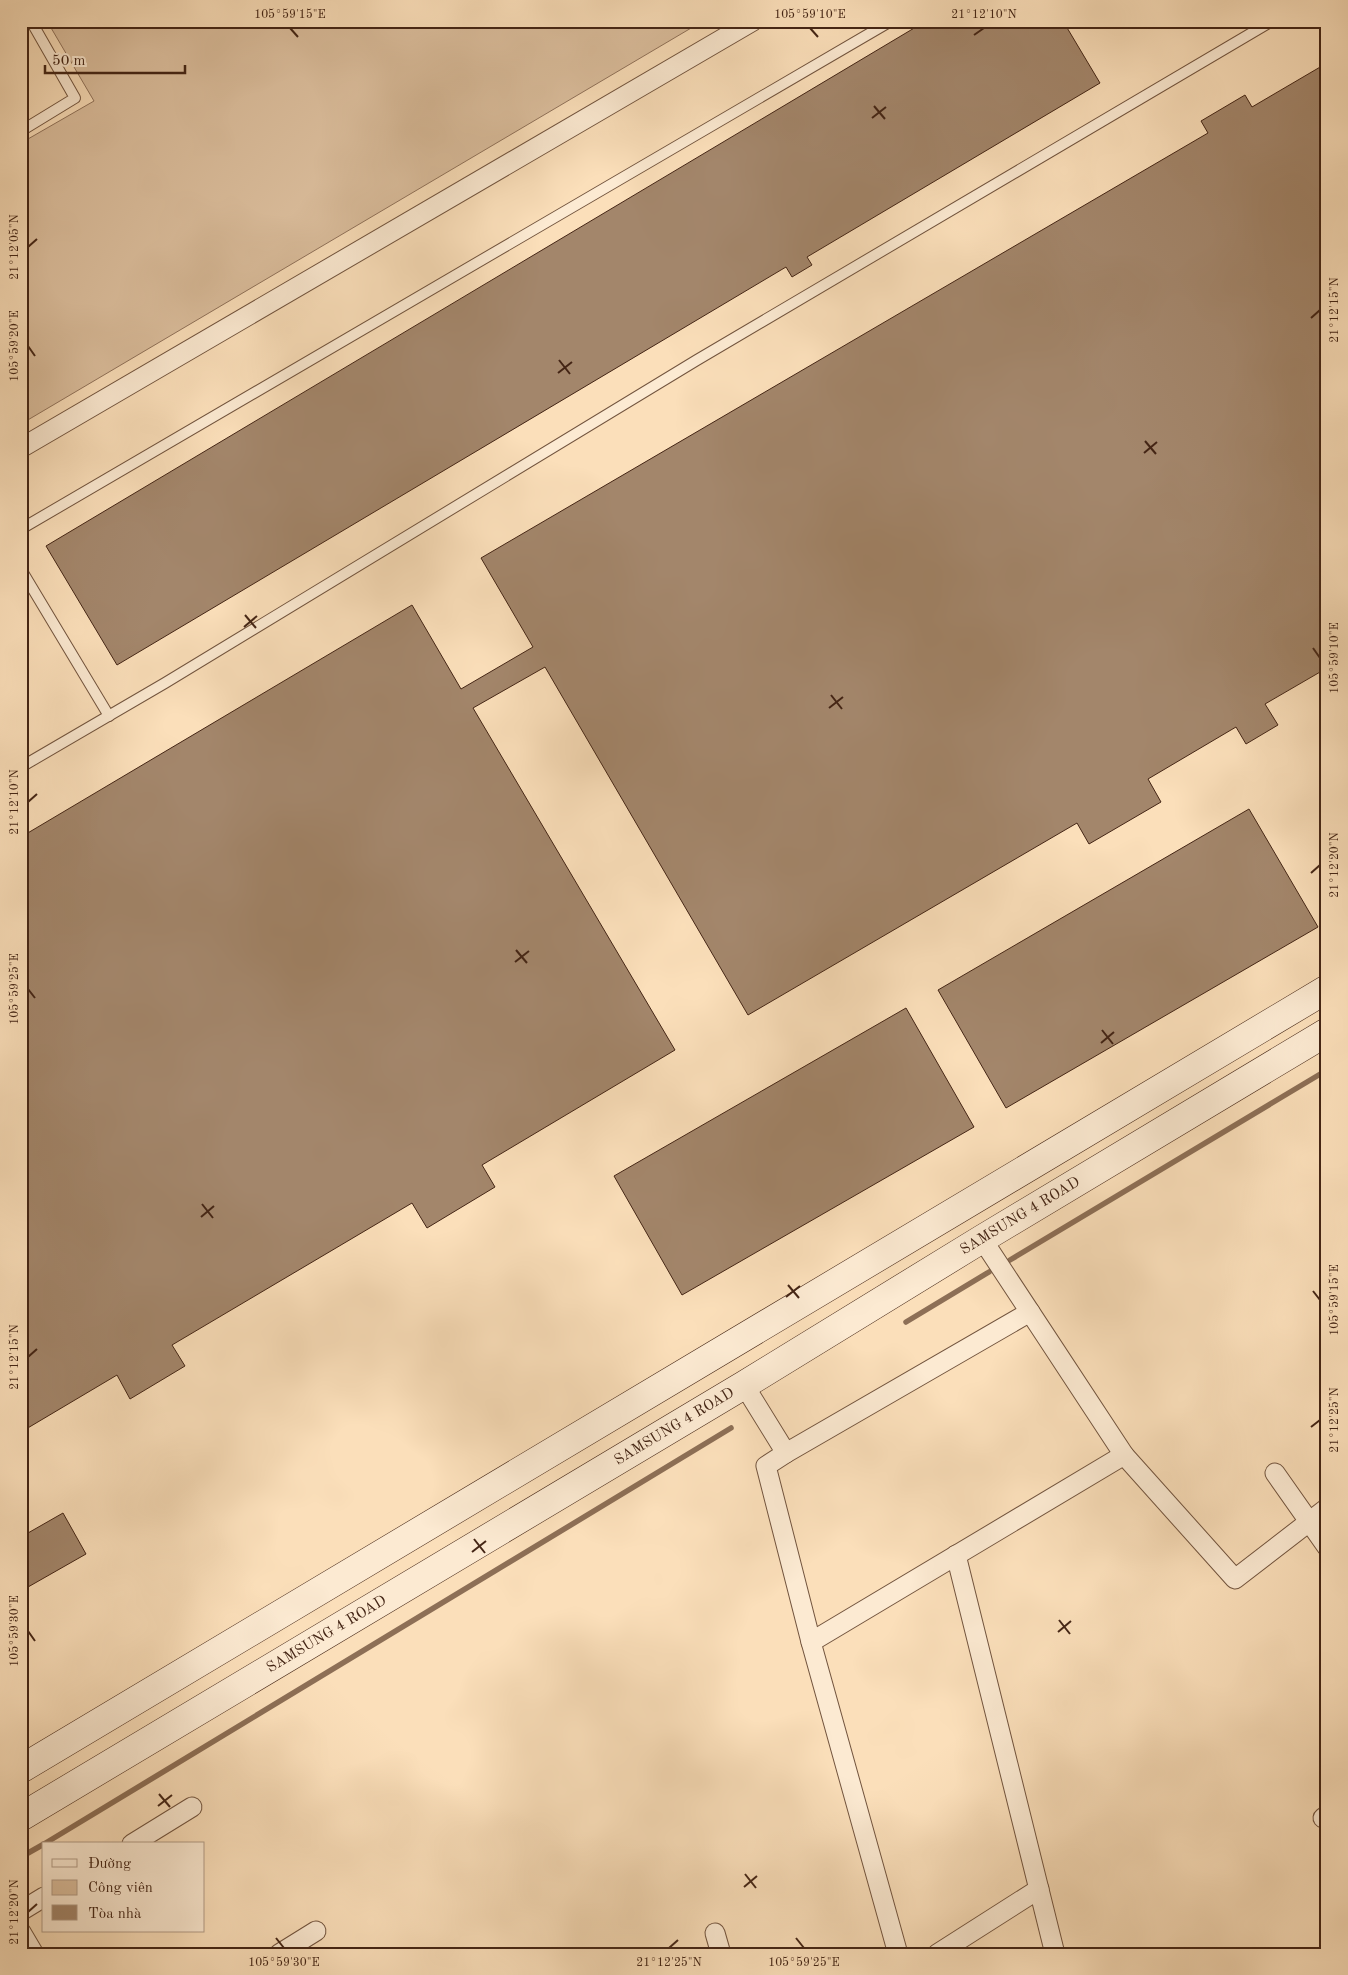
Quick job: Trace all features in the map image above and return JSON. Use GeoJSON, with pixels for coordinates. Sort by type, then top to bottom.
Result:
{"type":"FeatureCollection","features":[{"type":"Feature","properties":{"kind":"main road"},"geometry":{"type":"LineString","coordinates":[[21,1769],[1327,989]]}},
{"type":"Feature","properties":{"kind":"main road","name":"SAMSUNG 4 ROAD"},"geometry":{"type":"LineString","coordinates":[[22,1814],[744,1385],[982,1239],[1327,1032]]}},
{"type":"Feature","properties":{"kind":"main road"},"geometry":{"type":"LineString","coordinates":[[723,1351],[744,1385]]}},
{"type":"Feature","properties":{"kind":"main road"},"geometry":{"type":"LineString","coordinates":[[591,1428],[612,1464]]}},
{"type":"Feature","properties":{"kind":"street"},"geometry":{"type":"LineString","coordinates":[[21,448],[753,21]]}},
{"type":"Feature","properties":{"kind":"street"},"geometry":{"type":"LineString","coordinates":[[982,1239],[1124,1454],[1235,1579],[1327,1508]]}},
{"type":"Feature","properties":{"kind":"street"},"geometry":{"type":"LineString","coordinates":[[898,1954],[812,1642],[766,1466],[1030,1312]]}},
{"type":"Feature","properties":{"kind":"street"},"geometry":{"type":"LineString","coordinates":[[744,1385],[786,1453]]}},
{"type":"Feature","properties":{"kind":"street"},"geometry":{"type":"LineString","coordinates":[[812,1642],[1124,1454]]}},
{"type":"Feature","properties":{"kind":"street"},"geometry":{"type":"LineString","coordinates":[[1275,1472],[1327,1547]]}},
{"type":"Feature","properties":{"kind":"street"},"geometry":{"type":"LineString","coordinates":[[956,1555],[1055,1954]]}},
{"type":"Feature","properties":{"kind":"street"},"geometry":{"type":"LineString","coordinates":[[135,1842],[192,1807]]}},
{"type":"Feature","properties":{"kind":"street"},"geometry":{"type":"LineString","coordinates":[[937,1954],[1039,1889]]}},
{"type":"Feature","properties":{"kind":"street"},"geometry":{"type":"LineString","coordinates":[[21,1911],[42,1898]]}},
{"type":"Feature","properties":{"kind":"street"},"geometry":{"type":"LineString","coordinates":[[279,1954],[316,1931]]}},
{"type":"Feature","properties":{"kind":"street"},"geometry":{"type":"LineString","coordinates":[[21,1932],[34,1954]]}},
{"type":"Feature","properties":{"kind":"street"},"geometry":{"type":"LineString","coordinates":[[715,1933],[722,1954]]}},
{"type":"Feature","properties":{"kind":"lane"},"geometry":{"type":"LineString","coordinates":[[21,131],[75,98],[30,21]]}},
{"type":"Feature","properties":{"kind":"lane"},"geometry":{"type":"LineString","coordinates":[[21,529],[891,21]]}},
{"type":"Feature","properties":{"kind":"lane"},"geometry":{"type":"LineString","coordinates":[[21,766],[109,716],[697,360],[1272,21]]}},
{"type":"Feature","properties":{"kind":"lane"},"geometry":{"type":"LineString","coordinates":[[22,571],[109,716]]}},
{"type":"Feature","properties":{"kind":"green space"},"geometry":{"type":"Polygon","coordinates":[[[47,21],[703,21],[21,424],[21,143],[94,101],[47,21]]]}},
{"type":"Feature","properties":{"kind":"building"},"geometry":{"type":"Polygon","coordinates":[[[926,21],[1063,21],[1100,83],[807,257],[812,265],[792,277],[786,267],[117,665],[46,546],[926,21]]]}},
{"type":"Feature","properties":{"kind":"building"},"geometry":{"type":"Polygon","coordinates":[[[1327,63],[1327,668],[1265,704],[1278,725],[1246,744],[1236,727],[1148,779],[1161,802],[1089,844],[1077,823],[748,1015],[545,667],[473,708],[675,1050],[482,1165],[495,1187],[427,1228],[412,1203],[172,1345],[185,1366],[130,1399],[117,1375],[21,1432],[21,837],[412,605],[461,689],[533,647],[481,558],[1208,133],[1201,121],[1245,95],[1252,107],[1327,63]]]}},
{"type":"Feature","properties":{"kind":"building"},"geometry":{"type":"Polygon","coordinates":[[[1249,809],[1318,927],[1006,1108],[938,990],[1249,809]]]}},
{"type":"Feature","properties":{"kind":"building"},"geometry":{"type":"Polygon","coordinates":[[[906,1008],[974,1127],[682,1295],[614,1176],[906,1008]]]}},
{"type":"Feature","properties":{"kind":"building"},"geometry":{"type":"Polygon","coordinates":[[[63,1513],[86,1554],[21,1591],[21,1537],[63,1513]]]}},
{"type":"Feature","properties":{"kind":"waterway"},"geometry":{"type":"LineString","coordinates":[[1010,1260],[1327,1070]]}},
{"type":"Feature","properties":{"kind":"waterway"},"geometry":{"type":"LineString","coordinates":[[906,1322],[989,1272]]}},
{"type":"Feature","properties":{"kind":"waterway"},"geometry":{"type":"LineString","coordinates":[[47,1842],[731,1428]]}},
{"type":"Feature","properties":{"kind":"waterway"},"geometry":{"type":"LineString","coordinates":[[21,1857],[42,1845]]}}]}
